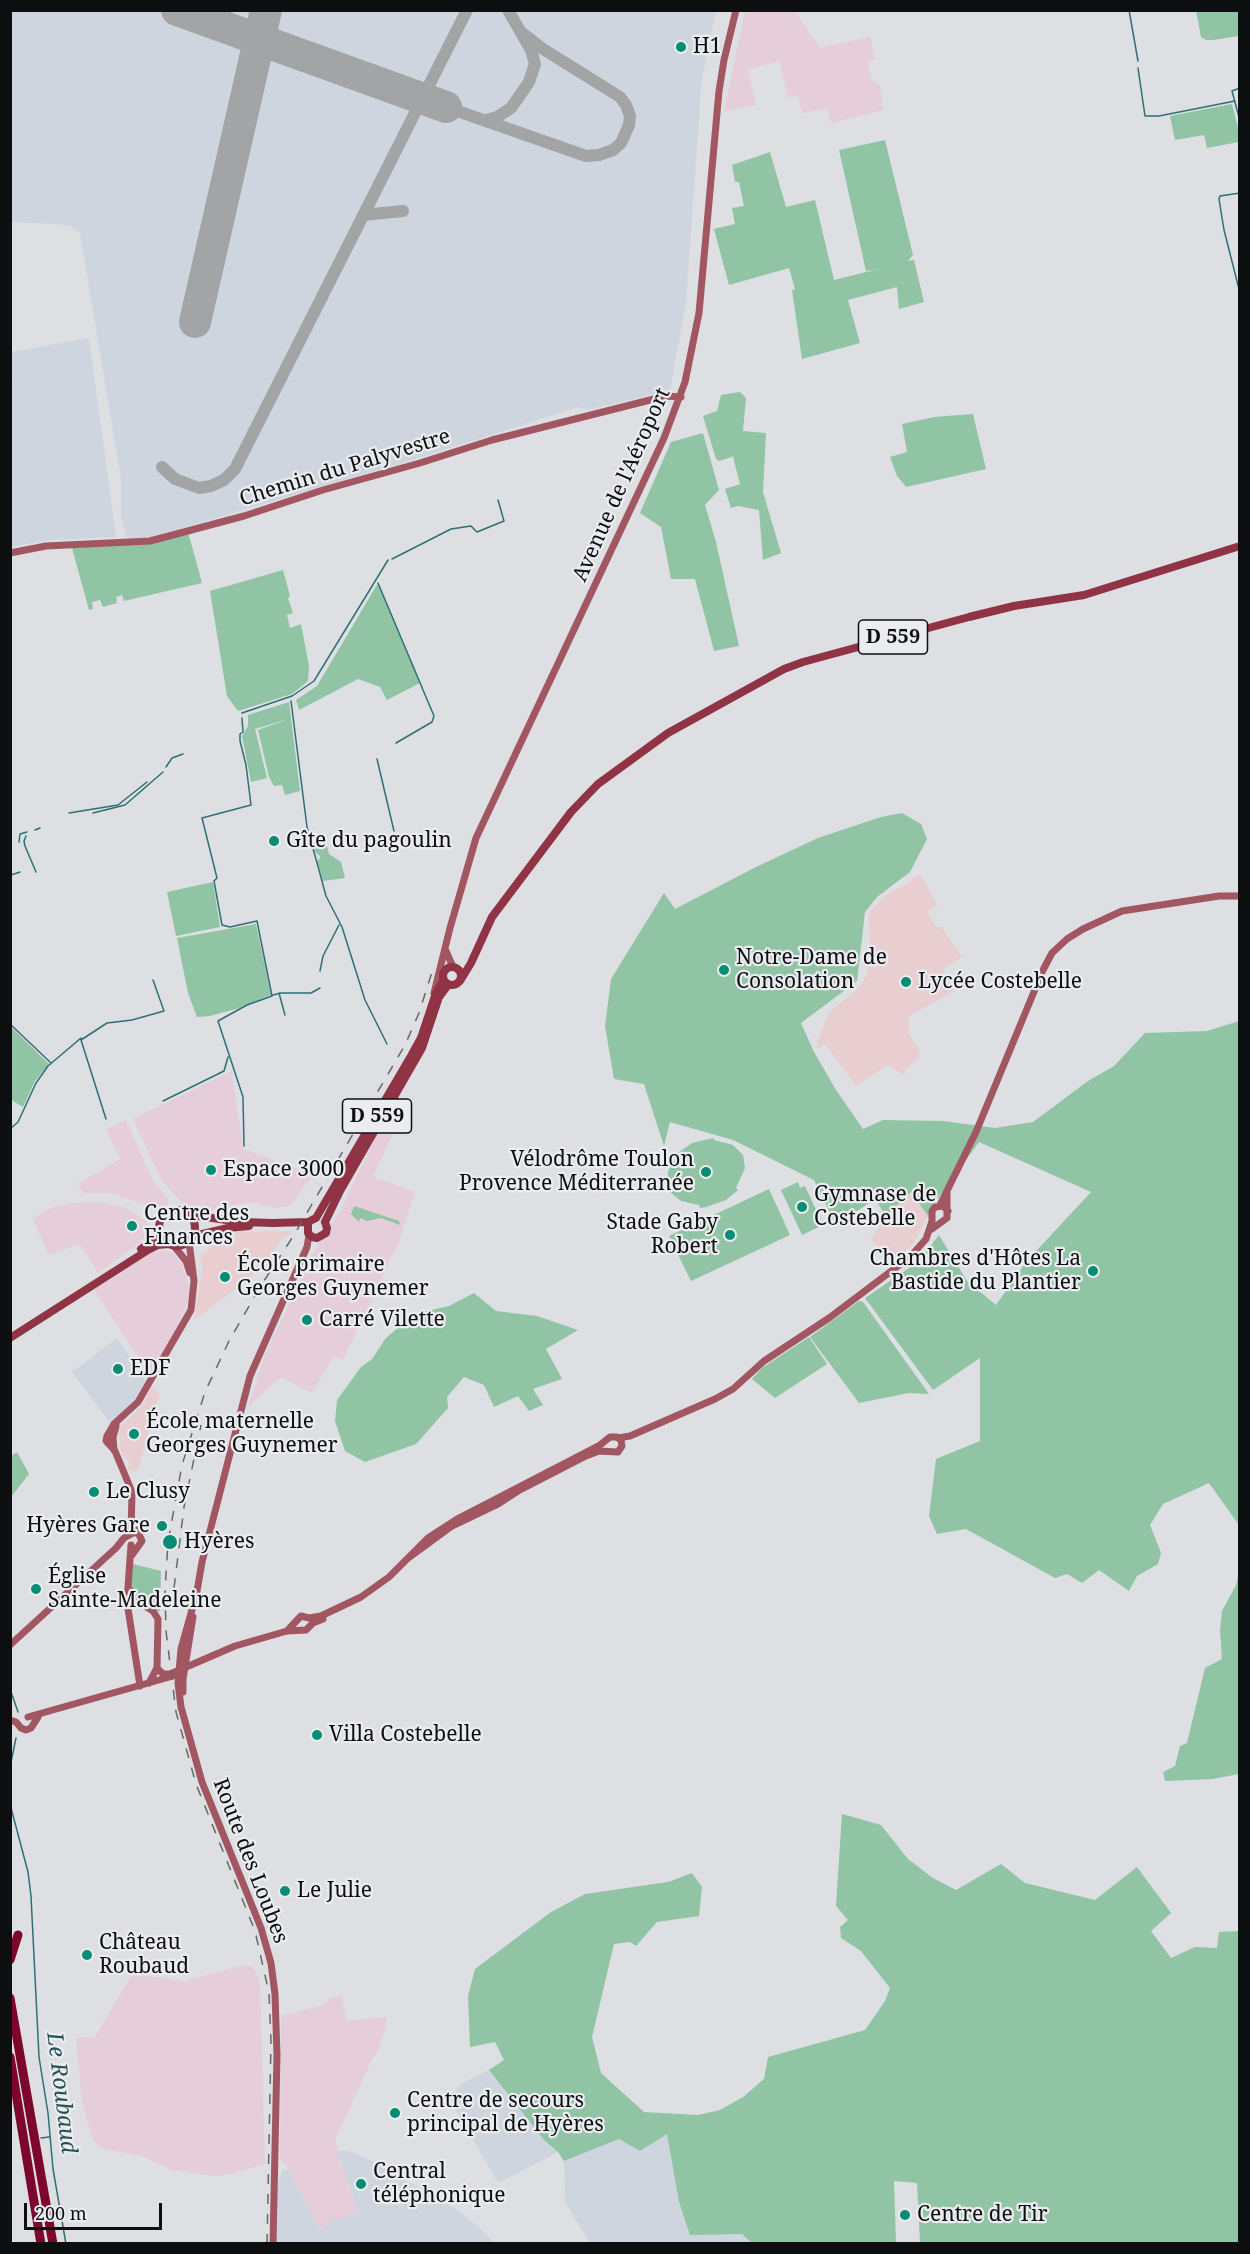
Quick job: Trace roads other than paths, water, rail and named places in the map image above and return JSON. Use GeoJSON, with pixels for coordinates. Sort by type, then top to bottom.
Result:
{"type":"FeatureCollection","features":[{"type":"Feature","properties":{"kind":"highway"},"geometry":{"type":"LineString","coordinates":[[10,1960],[18,1935]]}},
{"type":"Feature","properties":{"kind":"highway"},"geometry":{"type":"LineString","coordinates":[[10,1998],[52,2244]]}},
{"type":"Feature","properties":{"kind":"highway"},"geometry":{"type":"LineString","coordinates":[[10,2018],[21,2066]]}},
{"type":"Feature","properties":{"kind":"highway"},"geometry":{"type":"LineString","coordinates":[[10,2057],[30,2173],[39,2244]]}},
{"type":"Feature","properties":{"kind":"main road","name":"Avenue de l'Aéroport"},"geometry":{"type":"LineString","coordinates":[[430,1011],[476,838],[617,540],[681,397],[691,363],[699,313],[718,90],[736,10]]}},
{"type":"Feature","properties":{"kind":"main road","name":"Chemin du Palyvestre"},"geometry":{"type":"LineString","coordinates":[[12,552],[46,546],[150,541],[244,516],[492,440],[666,396],[681,397]]}},
{"type":"Feature","properties":{"kind":"main road","name":"D 559"},"geometry":{"type":"LineString","coordinates":[[460,981],[492,917],[579,802],[598,784],[668,733],[784,669],[803,662],[969,617],[1097,591],[1239,546]]}},
{"type":"Feature","properties":{"kind":"main road"},"geometry":{"type":"LineString","coordinates":[[940,1206],[994,1090],[1047,961],[1059,946],[1093,924],[1130,909],[1219,896],[1239,896]]}},
{"type":"Feature","properties":{"kind":"main road","name":"Avenue de l'Aéroport"},"geometry":{"type":"LineString","coordinates":[[445,951],[445,970]]}},
{"type":"Feature","properties":{"kind":"main road"},"geometry":{"type":"LineString","coordinates":[[445,951],[448,959],[461,975],[460,981],[453,986],[446,983],[442,976],[445,970],[455,968]]}},
{"type":"Feature","properties":{"kind":"main road","name":"D 559"},"geometry":{"type":"LineString","coordinates":[[455,968],[464,965],[473,956]]}},
{"type":"Feature","properties":{"kind":"main road","name":"D 559"},"geometry":{"type":"LineString","coordinates":[[312,1229],[421,1038],[436,993],[446,983]]}},
{"type":"Feature","properties":{"kind":"main road","name":"D 559"},"geometry":{"type":"LineString","coordinates":[[325,1222],[340,1191],[422,1048],[446,983]]}},
{"type":"Feature","properties":{"kind":"main road"},"geometry":{"type":"LineString","coordinates":[[157,1668],[160,1673],[166,1674],[182,1672],[235,1646],[287,1631],[306,1630],[309,1622],[351,1603],[389,1577],[428,1538],[452,1522],[520,1488],[611,1437],[630,1436],[715,1400],[733,1389],[764,1361],[829,1318],[910,1257],[928,1233],[939,1222],[947,1218],[947,1191]]}},
{"type":"Feature","properties":{"kind":"main road"},"geometry":{"type":"LineString","coordinates":[[928,1233],[933,1209],[940,1206],[945,1207],[948,1211]]}},
{"type":"Feature","properties":{"kind":"main road"},"geometry":{"type":"LineString","coordinates":[[10,1336],[152,1248],[171,1245],[244,1226],[296,1227],[312,1229],[326,1233],[325,1222],[312,1229],[241,1222],[191,1215],[180,1210],[170,1211],[160,1221],[159,1232],[161,1237],[171,1245],[186,1261],[191,1279],[188,1305],[171,1346]]}},
{"type":"Feature","properties":{"kind":"main road"},"geometry":{"type":"LineString","coordinates":[[140,1686],[127,1602],[132,1540],[132,1492],[111,1440],[112,1427],[138,1402],[182,1328],[192,1305],[194,1281],[191,1239],[195,1225],[191,1215]]}},
{"type":"Feature","properties":{"kind":"main road"},"geometry":{"type":"LineString","coordinates":[[932,1216],[939,1222]]}},
{"type":"Feature","properties":{"kind":"main road"},"geometry":{"type":"LineString","coordinates":[[182,1672],[202,1562],[250,1376],[308,1252],[312,1229]]}},
{"type":"Feature","properties":{"kind":"main road"},"geometry":{"type":"LineString","coordinates":[[10,1336],[146,1246],[159,1232]]}},
{"type":"Feature","properties":{"kind":"main road"},"geometry":{"type":"LineString","coordinates":[[407,1559],[464,1519],[498,1504],[518,1491],[592,1453],[618,1452],[630,1436]]}},
{"type":"Feature","properties":{"kind":"main road"},"geometry":{"type":"LineString","coordinates":[[618,1438],[622,1446]]}},
{"type":"Feature","properties":{"kind":"main road"},"geometry":{"type":"LineString","coordinates":[[607,1441],[606,1447],[610,1452]]}},
{"type":"Feature","properties":{"kind":"main road"},"geometry":{"type":"LineString","coordinates":[[10,1645],[124,1538],[132,1540]]}},
{"type":"Feature","properties":{"kind":"main road"},"geometry":{"type":"LineString","coordinates":[[129,1587],[132,1596],[153,1611],[158,1619],[157,1668],[149,1683]]}},
{"type":"Feature","properties":{"kind":"main road"},"geometry":{"type":"LineString","coordinates":[[182,1672],[183,1641],[195,1599]]}},
{"type":"Feature","properties":{"kind":"main road"},"geometry":{"type":"LineString","coordinates":[[127,1602],[137,1601]]}},
{"type":"Feature","properties":{"kind":"main road"},"geometry":{"type":"LineString","coordinates":[[287,1631],[302,1616],[309,1622]]}},
{"type":"Feature","properties":{"kind":"main road"},"geometry":{"type":"LineString","coordinates":[[296,1621],[300,1629]]}},
{"type":"Feature","properties":{"kind":"main road"},"geometry":{"type":"LineString","coordinates":[[19,1724],[21,1718],[30,1720],[168,1678],[252,1641]]}},
{"type":"Feature","properties":{"kind":"main road","name":"Route des Loubes"},"geometry":{"type":"LineString","coordinates":[[182,1672],[181,1707],[188,1737],[202,1782],[261,1928],[271,1963],[277,2024],[273,2244]]}},
{"type":"Feature","properties":{"kind":"main road","name":"Route des Loubes"},"geometry":{"type":"LineString","coordinates":[[182,1672],[188,1737]]}},
{"type":"Feature","properties":{"kind":"main road"},"geometry":{"type":"LineString","coordinates":[[10,1720],[26,1730],[31,1728],[30,1720]]}},
{"type":"Feature","properties":{"kind":"waterway"},"geometry":{"type":"LineString","coordinates":[[1129,10],[1138,61]]}},
{"type":"Feature","properties":{"kind":"waterway"},"geometry":{"type":"LineString","coordinates":[[1138,68],[1145,116],[1159,116],[1235,101]]}},
{"type":"Feature","properties":{"kind":"waterway"},"geometry":{"type":"LineString","coordinates":[[1240,88],[1232,91],[1240,121]]}},
{"type":"Feature","properties":{"kind":"waterway"},"geometry":{"type":"LineString","coordinates":[[1240,193],[1220,196],[1219,199],[1224,230],[1240,293]]}},
{"type":"Feature","properties":{"kind":"waterway"},"geometry":{"type":"LineString","coordinates":[[392,559],[451,529],[471,526],[477,532],[504,521],[498,500]]}},
{"type":"Feature","properties":{"kind":"waterway"},"geometry":{"type":"LineString","coordinates":[[242,713],[292,696],[314,681],[388,560]]}},
{"type":"Feature","properties":{"kind":"waterway"},"geometry":{"type":"LineString","coordinates":[[378,583],[434,716],[432,722],[396,743]]}},
{"type":"Feature","properties":{"kind":"waterway"},"geometry":{"type":"LineString","coordinates":[[291,701],[307,827],[326,896],[342,927],[365,1000],[387,1044]]}},
{"type":"Feature","properties":{"kind":"waterway"},"geometry":{"type":"LineString","coordinates":[[242,718],[243,732],[240,734],[240,741],[246,765],[251,805],[202,818],[217,878],[214,881],[222,925],[230,927],[257,921],[272,996],[247,1005],[218,1021],[243,1097],[244,1146]]}},
{"type":"Feature","properties":{"kind":"waterway"},"geometry":{"type":"LineString","coordinates":[[166,767],[172,758],[183,754]]}},
{"type":"Feature","properties":{"kind":"waterway"},"geometry":{"type":"LineString","coordinates":[[377,759],[394,831]]}},
{"type":"Feature","properties":{"kind":"waterway"},"geometry":{"type":"LineString","coordinates":[[93,813],[125,805],[163,772]]}},
{"type":"Feature","properties":{"kind":"waterway"},"geometry":{"type":"LineString","coordinates":[[69,813],[118,805],[147,782]]}},
{"type":"Feature","properties":{"kind":"waterway"},"geometry":{"type":"LineString","coordinates":[[35,830],[40,828]]}},
{"type":"Feature","properties":{"kind":"waterway"},"geometry":{"type":"LineString","coordinates":[[19,842],[20,834],[27,832]]}},
{"type":"Feature","properties":{"kind":"waterway"},"geometry":{"type":"LineString","coordinates":[[26,836],[25,846],[36,872]]}},
{"type":"Feature","properties":{"kind":"waterway"},"geometry":{"type":"LineString","coordinates":[[11,875],[20,872]]}},
{"type":"Feature","properties":{"kind":"waterway"},"geometry":{"type":"LineString","coordinates":[[320,971],[323,956],[339,925]]}},
{"type":"Feature","properties":{"kind":"waterway"},"geometry":{"type":"LineString","coordinates":[[10,1129],[18,1122],[36,1083],[48,1066],[81,1038],[81,1040],[107,1023],[132,1020],[164,1011],[153,980]]}},
{"type":"Feature","properties":{"kind":"waterway"},"geometry":{"type":"LineString","coordinates":[[273,995],[311,993],[320,988]]}},
{"type":"Feature","properties":{"kind":"waterway"},"geometry":{"type":"LineString","coordinates":[[279,993],[285,1015]]}},
{"type":"Feature","properties":{"kind":"waterway"},"geometry":{"type":"LineString","coordinates":[[10,1024],[51,1063]]}},
{"type":"Feature","properties":{"kind":"waterway"},"geometry":{"type":"LineString","coordinates":[[81,1040],[106,1119]]}},
{"type":"Feature","properties":{"kind":"waterway"},"geometry":{"type":"LineString","coordinates":[[163,1101],[224,1071],[228,1057]]}},
{"type":"Feature","properties":{"kind":"waterway","name":"Le Roubaud"},"geometry":{"type":"LineString","coordinates":[[10,1689],[18,1712]]}},
{"type":"Feature","properties":{"kind":"waterway","name":"Le Roubaud"},"geometry":{"type":"LineString","coordinates":[[10,1767],[16,1738]]}},
{"type":"Feature","properties":{"kind":"waterway","name":"Le Roubaud"},"geometry":{"type":"LineString","coordinates":[[10,1804],[28,1872],[39,2057],[48,2113],[53,2169],[66,2244]]}},
{"type":"Feature","properties":{"kind":"waterway"},"geometry":{"type":"LineString","coordinates":[[41,2138],[49,2137]]}},
{"type":"Feature","properties":{"kind":"railway"},"geometry":{"type":"LineString","coordinates":[[267,2244],[271,2042],[269,1993],[255,1931],[196,1784],[176,1712],[166,1631],[165,1590],[168,1542],[182,1465],[205,1392],[229,1341],[260,1287],[294,1235],[405,1045],[419,1013],[432,972]]}},
{"type":"Feature","properties":{"kind":"railway"},"geometry":{"type":"LineString","coordinates":[[174,1588],[184,1507],[201,1425]]}},
{"type":"Feature","properties":{"kind":"place","name":"H1"},"geometry":{"type":"Point","coordinates":[681,47]}},
{"type":"Feature","properties":{"kind":"place","name":"Gîte du pagoulin"},"geometry":{"type":"Point","coordinates":[274,841]}},
{"type":"Feature","properties":{"kind":"place","name":"Notre-Dame de Consolation"},"geometry":{"type":"Point","coordinates":[724,970]}},
{"type":"Feature","properties":{"kind":"place","name":"Lycée Costebelle"},"geometry":{"type":"Point","coordinates":[906,982]}},
{"type":"Feature","properties":{"kind":"place","name":"Espace 3000"},"geometry":{"type":"Point","coordinates":[211,1170]}},
{"type":"Feature","properties":{"kind":"place","name":"Vélodrôme Toulon Provence Méditerranée"},"geometry":{"type":"Point","coordinates":[706,1172]}},
{"type":"Feature","properties":{"kind":"place","name":"Gymnase de Costebelle"},"geometry":{"type":"Point","coordinates":[802,1207]}},
{"type":"Feature","properties":{"kind":"place","name":"Centre des Finances"},"geometry":{"type":"Point","coordinates":[132,1226]}},
{"type":"Feature","properties":{"kind":"place","name":"Stade Gaby Robert"},"geometry":{"type":"Point","coordinates":[730,1235]}},
{"type":"Feature","properties":{"kind":"place","name":"Chambres d'Hôtes La Bastide du Plantier"},"geometry":{"type":"Point","coordinates":[1093,1271]}},
{"type":"Feature","properties":{"kind":"place","name":"École primaire Georges Guynemer"},"geometry":{"type":"Point","coordinates":[225,1277]}},
{"type":"Feature","properties":{"kind":"place","name":"Carré Vilette"},"geometry":{"type":"Point","coordinates":[307,1320]}},
{"type":"Feature","properties":{"kind":"place","name":"EDF"},"geometry":{"type":"Point","coordinates":[118,1369]}},
{"type":"Feature","properties":{"kind":"place","name":"École maternelle Georges Guynemer"},"geometry":{"type":"Point","coordinates":[134,1434]}},
{"type":"Feature","properties":{"kind":"place","name":"Le Clusy"},"geometry":{"type":"Point","coordinates":[94,1492]}},
{"type":"Feature","properties":{"kind":"place","name":"Hyères Gare"},"geometry":{"type":"Point","coordinates":[162,1526]}},
{"type":"Feature","properties":{"kind":"place","name":"Hyères"},"geometry":{"type":"Point","coordinates":[170,1542]}},
{"type":"Feature","properties":{"kind":"place","name":"Église Sainte-Madeleine"},"geometry":{"type":"Point","coordinates":[36,1589]}},
{"type":"Feature","properties":{"kind":"place","name":"Villa Costebelle"},"geometry":{"type":"Point","coordinates":[317,1735]}},
{"type":"Feature","properties":{"kind":"place","name":"Le Julie"},"geometry":{"type":"Point","coordinates":[285,1891]}},
{"type":"Feature","properties":{"kind":"place","name":"Château Roubaud"},"geometry":{"type":"Point","coordinates":[87,1955]}},
{"type":"Feature","properties":{"kind":"place","name":"Centre de secours principal de Hyères"},"geometry":{"type":"Point","coordinates":[395,2113]}},
{"type":"Feature","properties":{"kind":"place","name":"Central téléphonique"},"geometry":{"type":"Point","coordinates":[361,2184]}},
{"type":"Feature","properties":{"kind":"place","name":"Centre de Tir"},"geometry":{"type":"Point","coordinates":[905,2215]}}]}
